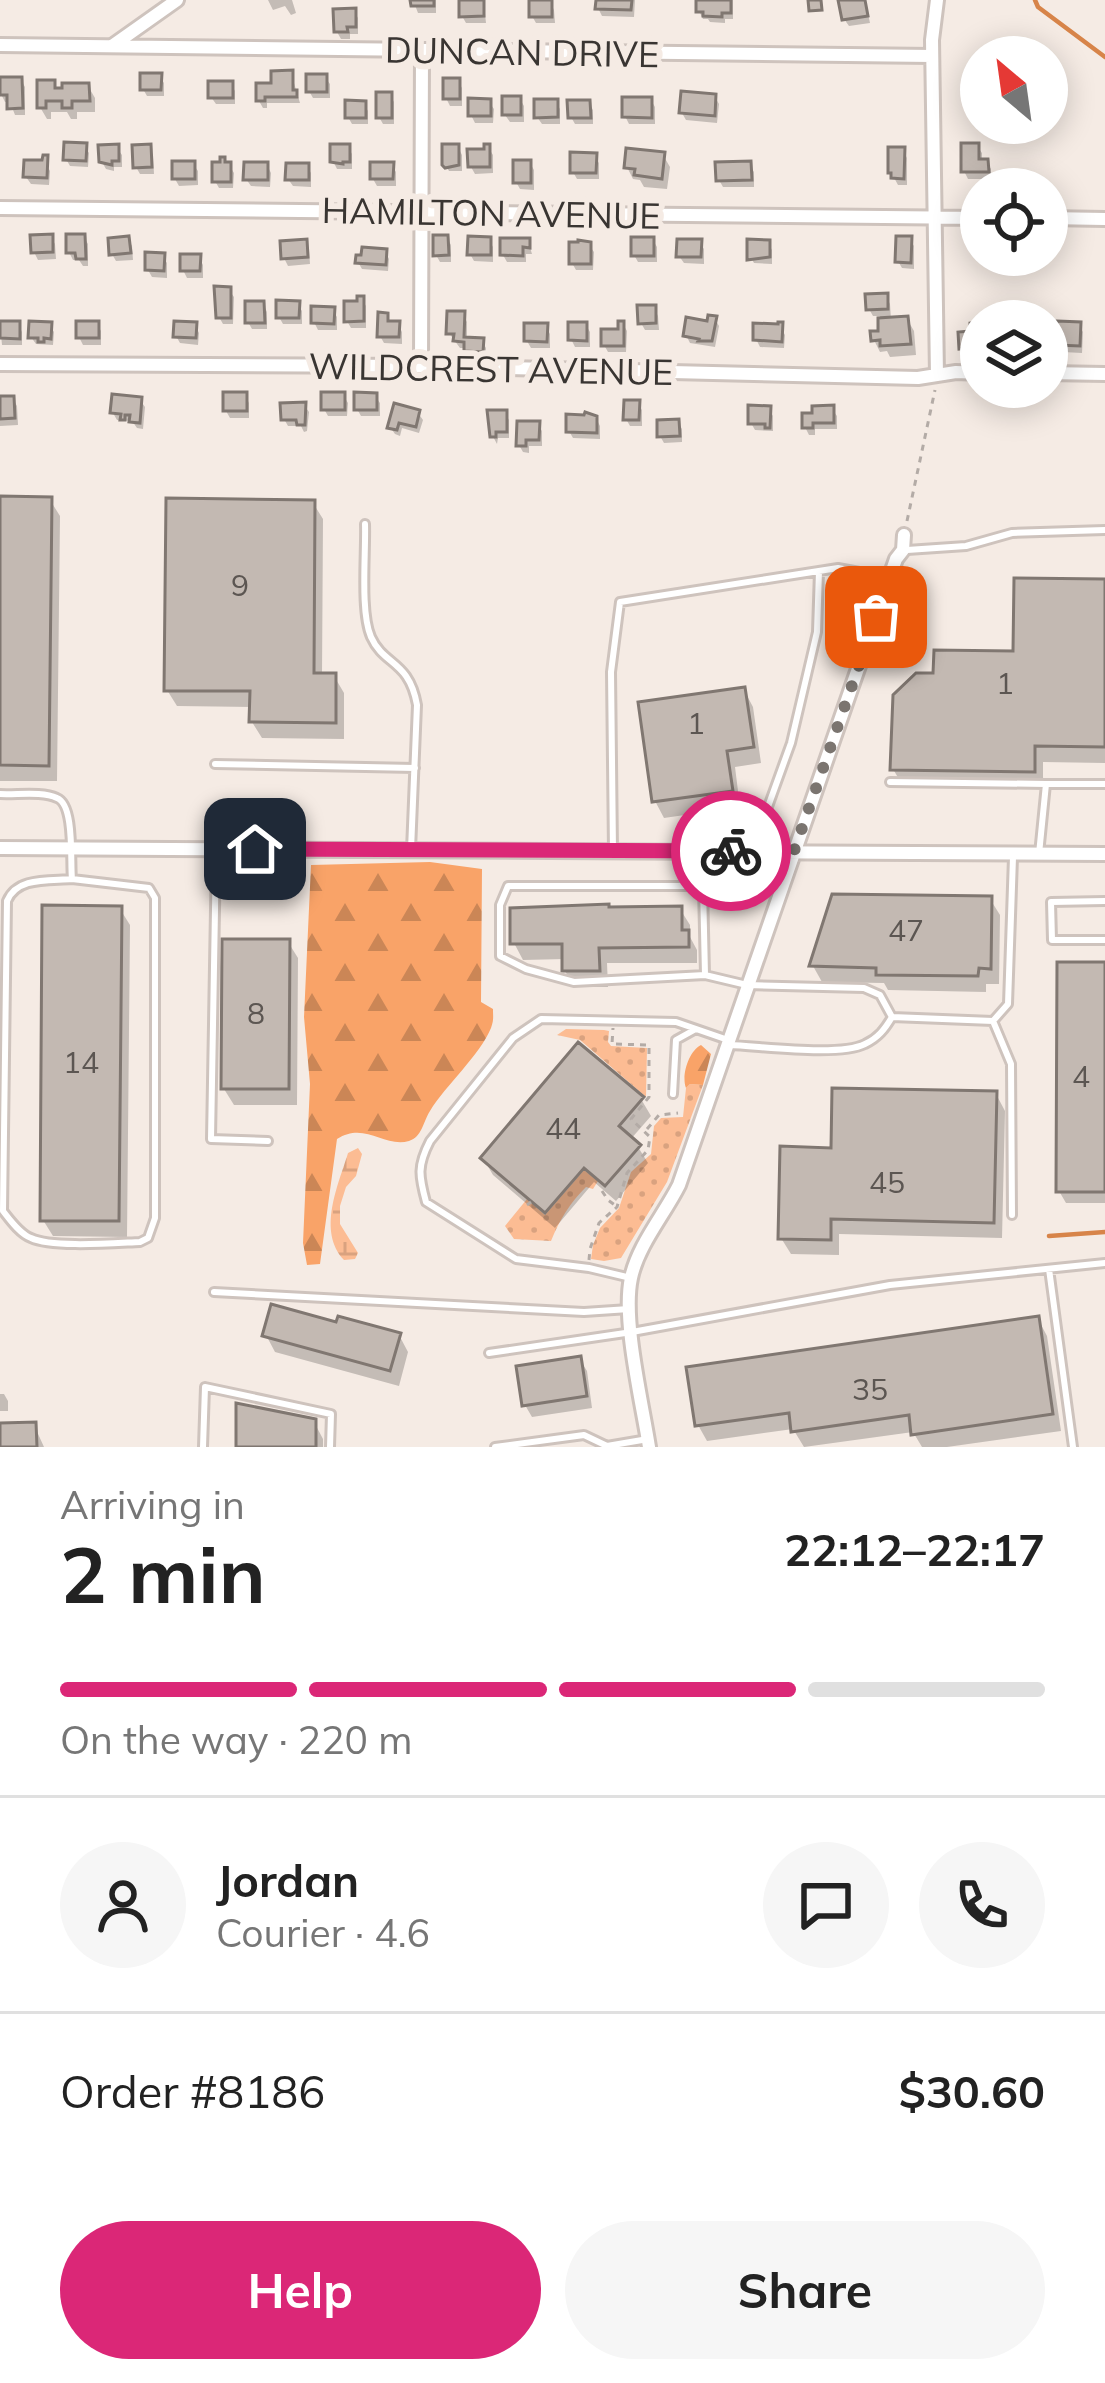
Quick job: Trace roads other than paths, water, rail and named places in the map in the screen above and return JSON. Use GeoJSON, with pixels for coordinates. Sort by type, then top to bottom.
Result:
{"type":"FeatureCollection","features":[{"type":"Feature","properties":{"kind":"street"},"geometry":{"type":"LineString","coordinates":[[111,47],[177,0]]}},
{"type":"Feature","properties":{"kind":"street"},"geometry":{"type":"LineString","coordinates":[[937,0],[932,56],[937,375]]}},
{"type":"Feature","properties":{"kind":"street","name":"DUNCAN DRIVE"},"geometry":{"type":"LineString","coordinates":[[0,45],[932,56]]}},
{"type":"Feature","properties":{"kind":"street"},"geometry":{"type":"LineString","coordinates":[[421,366],[422,50]]}},
{"type":"Feature","properties":{"kind":"street","name":"HAMILTON AVENUE"},"geometry":{"type":"LineString","coordinates":[[0,208],[960,218]]}},
{"type":"Feature","properties":{"kind":"street"},"geometry":{"type":"LineString","coordinates":[[1068,218],[1105,219]]}},
{"type":"Feature","properties":{"kind":"street","name":"WILDCREST AVENUE"},"geometry":{"type":"LineString","coordinates":[[0,364],[960,374]]}},
{"type":"Feature","properties":{"kind":"street"},"geometry":{"type":"LineString","coordinates":[[1068,373],[1105,374]]}},
{"type":"Feature","properties":{"kind":"street"},"geometry":{"type":"LineString","coordinates":[[648,1443],[629,1310],[631,1277],[641,1250],[679,1186],[896,559],[903,550],[904,535]]}},
{"type":"Feature","properties":{"kind":"street"},"geometry":{"type":"LineString","coordinates":[[0,848],[1105,854]]}},
{"type":"Feature","properties":{"kind":"lane"},"geometry":{"type":"LineString","coordinates":[[365,524],[366,617],[373,642],[404,671],[414,686],[417,706],[411,850]]}},
{"type":"Feature","properties":{"kind":"lane"},"geometry":{"type":"LineString","coordinates":[[903,550],[966,546],[1012,532],[1105,530]]}},
{"type":"Feature","properties":{"kind":"lane"},"geometry":{"type":"LineString","coordinates":[[613,851],[611,672],[620,602],[838,568],[890,578]]}},
{"type":"Feature","properties":{"kind":"lane"},"geometry":{"type":"LineString","coordinates":[[752,851],[791,743],[817,632],[819,571]]}},
{"type":"Feature","properties":{"kind":"lane"},"geometry":{"type":"LineString","coordinates":[[215,764],[415,768]]}},
{"type":"Feature","properties":{"kind":"lane"},"geometry":{"type":"LineString","coordinates":[[890,782],[1105,784]]}},
{"type":"Feature","properties":{"kind":"lane"},"geometry":{"type":"LineString","coordinates":[[1039,854],[1046,784]]}},
{"type":"Feature","properties":{"kind":"lane"},"geometry":{"type":"LineString","coordinates":[[0,794],[56,797],[65,804],[72,879]]}},
{"type":"Feature","properties":{"kind":"lane"},"geometry":{"type":"LineString","coordinates":[[216,849],[211,1139],[268,1142]]}},
{"type":"Feature","properties":{"kind":"lane"},"geometry":{"type":"LineString","coordinates":[[993,1021],[1008,1004],[1013,853]]}},
{"type":"Feature","properties":{"kind":"lane"},"geometry":{"type":"LineString","coordinates":[[72,879],[136,885],[149,888],[155,898],[155,1218],[148,1238],[140,1242],[31,1239],[12,1223],[2,1205],[7,901],[12,889],[22,884],[72,879]]}},
{"type":"Feature","properties":{"kind":"lane"},"geometry":{"type":"LineString","coordinates":[[705,975],[703,886],[508,886],[500,905],[500,956],[526,969],[574,982],[705,975],[747,985],[864,988],[880,994],[892,1017]]}},
{"type":"Feature","properties":{"kind":"lane"},"geometry":{"type":"LineString","coordinates":[[1105,901],[1051,902],[1052,940],[1105,940]]}},
{"type":"Feature","properties":{"kind":"lane"},"geometry":{"type":"LineString","coordinates":[[892,1017],[993,1021]]}},
{"type":"Feature","properties":{"kind":"lane"},"geometry":{"type":"LineString","coordinates":[[631,1277],[516,1259],[426,1202],[419,1166],[430,1141],[513,1038],[541,1019],[676,1022],[728,1042],[838,1050],[862,1046],[884,1031],[892,1017]]}},
{"type":"Feature","properties":{"kind":"lane"},"geometry":{"type":"LineString","coordinates":[[993,1021],[1011,1064],[1012,1215]]}},
{"type":"Feature","properties":{"kind":"lane"},"geometry":{"type":"LineString","coordinates":[[673,1094],[676,1040],[695,1029]]}},
{"type":"Feature","properties":{"kind":"lane"},"geometry":{"type":"LineString","coordinates":[[489,1353],[890,1285],[1105,1263]]}},
{"type":"Feature","properties":{"kind":"lane"},"geometry":{"type":"LineString","coordinates":[[1049,1269],[1073,1447]]}},
{"type":"Feature","properties":{"kind":"lane"},"geometry":{"type":"LineString","coordinates":[[214,1292],[584,1312],[629,1310]]}},
{"type":"Feature","properties":{"kind":"lane"},"geometry":{"type":"LineString","coordinates":[[203,1447],[205,1387],[331,1414],[330,1447]]}},
{"type":"Feature","properties":{"kind":"lane"},"geometry":{"type":"LineString","coordinates":[[495,1447],[584,1435],[607,1446],[648,1443]]}},
{"type":"Feature","properties":{"kind":"waterway"},"geometry":{"type":"LineString","coordinates":[[1035,0],[1105,57]]}},
{"type":"Feature","properties":{"kind":"waterway"},"geometry":{"type":"LineString","coordinates":[[1049,1236],[1105,1232]]}}]}
